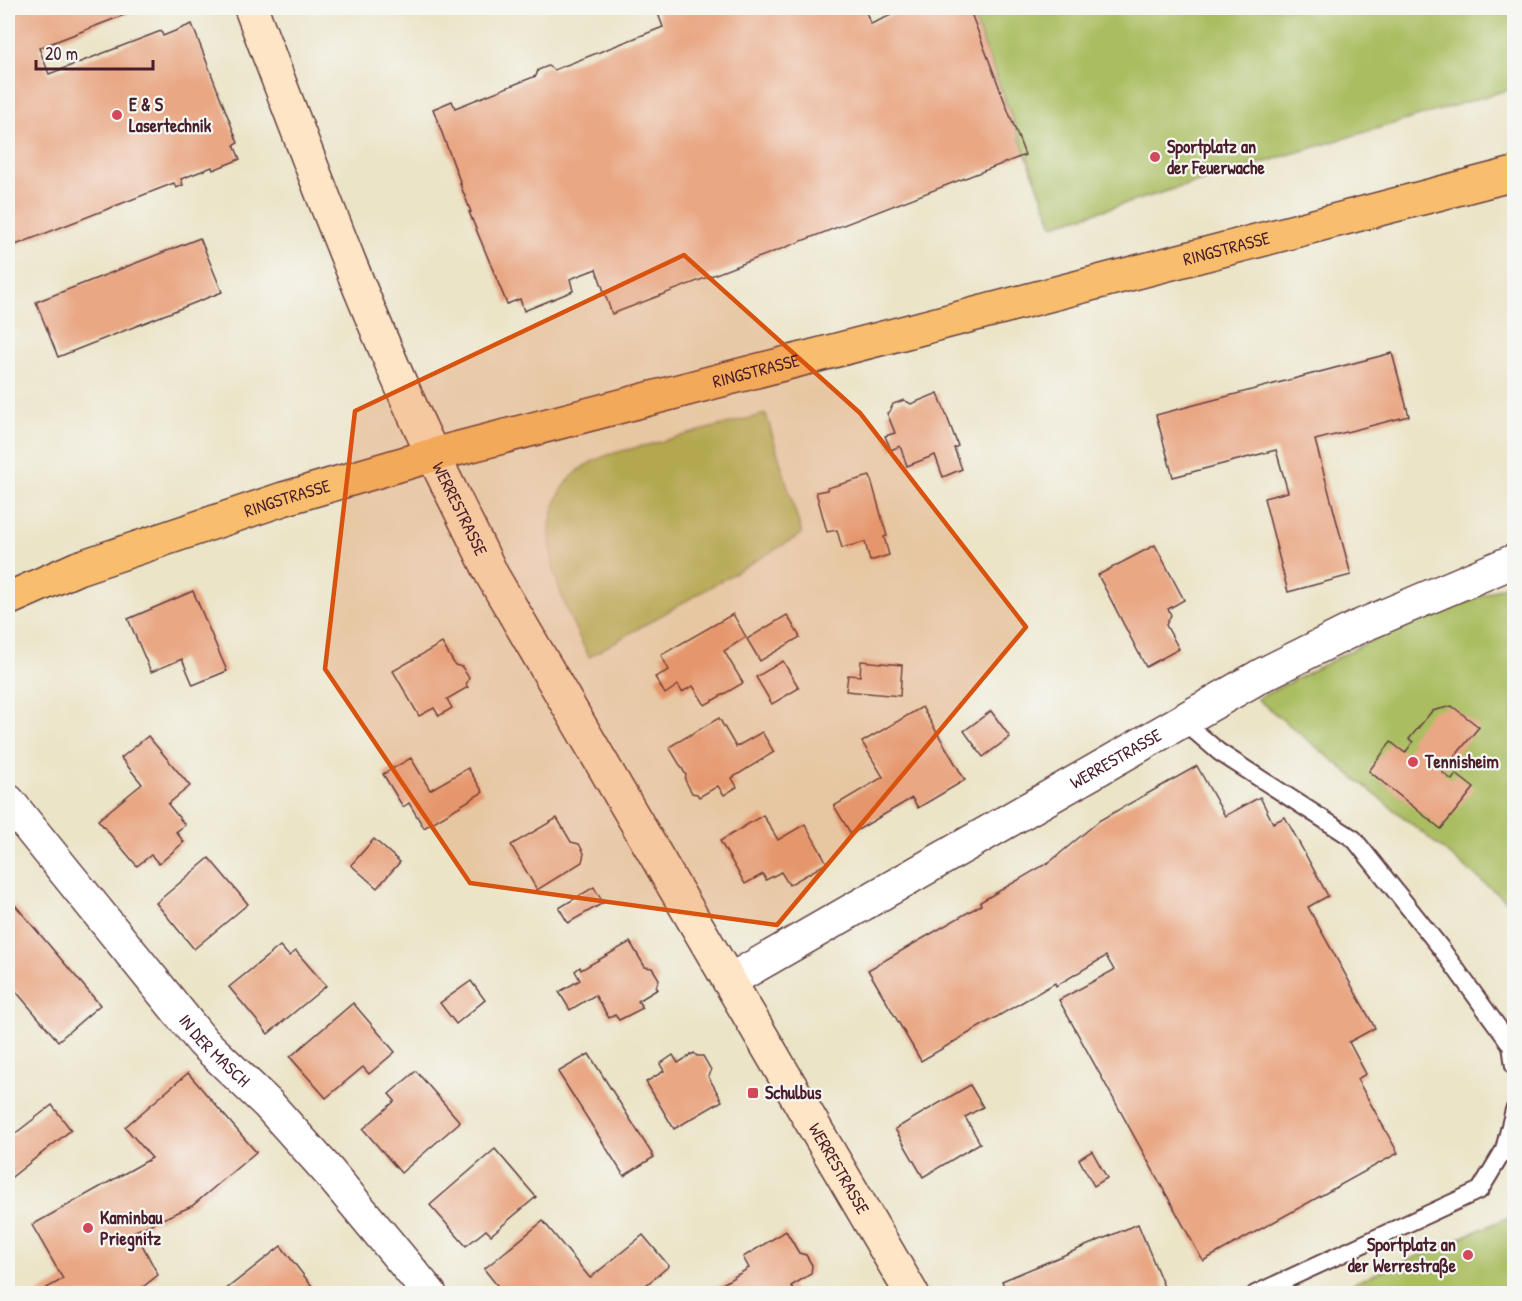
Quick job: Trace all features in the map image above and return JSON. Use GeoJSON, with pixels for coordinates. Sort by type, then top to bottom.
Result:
{"type":"FeatureCollection","features":[{"type":"Feature","properties":{"kind":"main road","name":"WERRESTRASSE"},"geometry":{"type":"LineString","coordinates":[[251,8],[349,259],[433,455],[492,575],[912,1293]]}},
{"type":"Feature","properties":{"kind":"main road","name":"RINGSTRASSE"},"geometry":{"type":"LineString","coordinates":[[8,599],[99,561],[283,499],[433,455],[1515,174]]}},
{"type":"Feature","properties":{"kind":"street","name":"WERRESTRASSE"},"geometry":{"type":"LineString","coordinates":[[729,981],[1262,675],[1356,628],[1515,561]]}},
{"type":"Feature","properties":{"kind":"street","name":"IN DER MASCH"},"geometry":{"type":"LineString","coordinates":[[8,801],[203,1042],[268,1104],[430,1293]]}},
{"type":"Feature","properties":{"kind":"lane"},"geometry":{"type":"LineString","coordinates":[[1182,720],[1218,752],[1354,839],[1440,946],[1511,1045],[1515,1065]]}},
{"type":"Feature","properties":{"kind":"lane"},"geometry":{"type":"LineString","coordinates":[[1255,1293],[1480,1190],[1504,1150],[1515,1110]]}},
{"type":"Feature","properties":{"kind":"highlighted area"},"geometry":{"type":"Polygon","coordinates":[[[684,255],[860,413],[1026,627],[777,925],[470,883],[325,669],[355,411],[684,255]]]}},
{"type":"Feature","properties":{"kind":"green space","name":"Sportplatz an der Feuerwache"},"geometry":{"type":"Polygon","coordinates":[[[970,8],[1514,8],[1514,88],[1053,225],[970,8]]]}},
{"type":"Feature","properties":{"kind":"green space"},"geometry":{"type":"Polygon","coordinates":[[[766,414],[802,534],[589,657],[568,612],[552,562],[550,537],[552,513],[561,491],[578,471],[595,460],[628,449],[766,414]]]}},
{"type":"Feature","properties":{"kind":"green space"},"geometry":{"type":"Polygon","coordinates":[[[1514,582],[1514,907],[1257,699],[1368,642],[1514,582]]]}},
{"type":"Feature","properties":{"kind":"green space","name":"Sportplatz an der Werrestraße"},"geometry":{"type":"Polygon","coordinates":[[[1514,1215],[1514,1293],[1330,1293],[1512,1216],[1514,1215]]]}},
{"type":"Feature","properties":{"kind":"building","name":"E & S Lasertechnik"},"geometry":{"type":"Polygon","coordinates":[[[8,8],[142,8],[39,48],[49,74],[161,31],[163,36],[192,24],[238,143],[234,145],[240,159],[181,179],[183,185],[176,188],[174,183],[8,248],[8,8]]]}},
{"type":"Feature","properties":{"kind":"building"},"geometry":{"type":"Polygon","coordinates":[[[656,8],[864,8],[871,24],[903,10],[902,8],[969,8],[1025,155],[612,314],[596,269],[570,279],[573,291],[524,311],[520,299],[507,304],[469,212],[471,212],[433,109],[452,101],[455,108],[536,76],[538,70],[548,66],[554,70],[663,27],[656,8]]]}},
{"type":"Feature","properties":{"kind":"building"},"geometry":{"type":"Polygon","coordinates":[[[200,238],[222,292],[58,357],[36,302],[200,238]]]}},
{"type":"Feature","properties":{"kind":"building"},"geometry":{"type":"Polygon","coordinates":[[[1392,353],[1409,416],[1315,440],[1351,575],[1288,592],[1264,498],[1288,492],[1276,450],[1173,477],[1156,415],[1392,353]]]}},
{"type":"Feature","properties":{"kind":"building"},"geometry":{"type":"Polygon","coordinates":[[[938,393],[958,446],[954,448],[962,469],[943,477],[935,455],[907,466],[900,446],[891,450],[885,436],[895,433],[887,413],[893,404],[904,400],[911,404],[938,393]]]}},
{"type":"Feature","properties":{"kind":"building"},"geometry":{"type":"Polygon","coordinates":[[[870,476],[887,536],[884,537],[889,555],[870,561],[865,542],[842,548],[837,530],[827,532],[816,492],[870,476]]]}},
{"type":"Feature","properties":{"kind":"building"},"geometry":{"type":"Polygon","coordinates":[[[1155,545],[1184,600],[1168,609],[1171,615],[1166,625],[1179,649],[1146,667],[1098,575],[1155,545]]]}},
{"type":"Feature","properties":{"kind":"building"},"geometry":{"type":"Polygon","coordinates":[[[193,591],[227,671],[193,685],[182,659],[151,672],[128,619],[193,591]]]}},
{"type":"Feature","properties":{"kind":"building"},"geometry":{"type":"Polygon","coordinates":[[[733,614],[746,637],[724,651],[743,683],[705,705],[693,686],[682,692],[678,685],[665,694],[655,677],[669,670],[661,655],[733,614]]]}},
{"type":"Feature","properties":{"kind":"building"},"geometry":{"type":"Polygon","coordinates":[[[787,615],[800,637],[760,661],[747,639],[787,615]]]}},
{"type":"Feature","properties":{"kind":"building"},"geometry":{"type":"Polygon","coordinates":[[[442,643],[455,665],[462,667],[469,678],[466,685],[468,687],[447,699],[452,708],[439,716],[434,708],[419,716],[393,671],[442,643]]]}},
{"type":"Feature","properties":{"kind":"building"},"geometry":{"type":"Polygon","coordinates":[[[783,661],[799,688],[772,704],[756,677],[783,661]]]}},
{"type":"Feature","properties":{"kind":"building"},"geometry":{"type":"Polygon","coordinates":[[[861,661],[902,665],[900,696],[846,691],[848,675],[860,676],[861,661]]]}},
{"type":"Feature","properties":{"kind":"building","name":"Tennisheim"},"geometry":{"type":"Polygon","coordinates":[[[1452,706],[1479,727],[1442,772],[1452,780],[1456,774],[1474,788],[1441,829],[1369,771],[1391,742],[1405,753],[1413,742],[1409,739],[1432,711],[1452,706]]]}},
{"type":"Feature","properties":{"kind":"building"},"geometry":{"type":"Polygon","coordinates":[[[922,707],[965,780],[918,808],[912,798],[851,834],[834,806],[883,777],[862,742],[922,707]]]}},
{"type":"Feature","properties":{"kind":"building"},"geometry":{"type":"Polygon","coordinates":[[[991,711],[1010,737],[983,757],[964,731],[991,711]]]}},
{"type":"Feature","properties":{"kind":"building"},"geometry":{"type":"Polygon","coordinates":[[[719,718],[736,747],[762,732],[774,752],[732,778],[737,787],[724,795],[718,786],[699,797],[692,793],[685,780],[686,775],[669,747],[719,718]]]}},
{"type":"Feature","properties":{"kind":"building"},"geometry":{"type":"Polygon","coordinates":[[[148,736],[190,786],[168,804],[185,825],[176,832],[184,842],[159,864],[151,855],[137,866],[98,820],[142,784],[121,758],[148,736]]]}},
{"type":"Feature","properties":{"kind":"building"},"geometry":{"type":"Polygon","coordinates":[[[411,758],[430,790],[468,768],[483,792],[424,828],[409,803],[403,807],[383,774],[411,758]]]}},
{"type":"Feature","properties":{"kind":"building"},"geometry":{"type":"Polygon","coordinates":[[[1197,766],[1225,816],[1260,797],[1273,823],[1285,817],[1328,896],[1308,907],[1375,1028],[1349,1042],[1366,1074],[1357,1079],[1398,1153],[1203,1261],[1059,1000],[1114,970],[1106,956],[921,1061],[868,970],[981,905],[980,902],[1051,861],[1100,820],[1197,766]]]}},
{"type":"Feature","properties":{"kind":"building"},"geometry":{"type":"Polygon","coordinates":[[[763,815],[778,840],[805,824],[827,863],[789,885],[781,872],[766,880],[763,874],[745,884],[720,841],[763,815]]]}},
{"type":"Feature","properties":{"kind":"building"},"geometry":{"type":"Polygon","coordinates":[[[557,818],[571,842],[579,844],[584,853],[582,862],[537,890],[511,845],[557,818]]]}},
{"type":"Feature","properties":{"kind":"building"},"geometry":{"type":"Polygon","coordinates":[[[374,839],[400,862],[377,888],[351,865],[374,839]]]}},
{"type":"Feature","properties":{"kind":"building"},"geometry":{"type":"Polygon","coordinates":[[[209,858],[248,904],[194,949],[156,903],[209,858]]]}},
{"type":"Feature","properties":{"kind":"building"},"geometry":{"type":"Polygon","coordinates":[[[594,887],[603,903],[568,923],[559,908],[594,887]]]}},
{"type":"Feature","properties":{"kind":"building"},"geometry":{"type":"Polygon","coordinates":[[[15,905],[100,1005],[58,1041],[8,982],[8,912],[15,905]]]}},
{"type":"Feature","properties":{"kind":"building"},"geometry":{"type":"Polygon","coordinates":[[[630,942],[645,967],[652,968],[659,979],[656,987],[658,989],[638,1001],[643,1008],[619,1020],[615,1015],[609,1018],[595,995],[570,1010],[559,992],[580,980],[575,971],[580,967],[581,970],[630,942]]]}},
{"type":"Feature","properties":{"kind":"building"},"geometry":{"type":"Polygon","coordinates":[[[280,946],[289,956],[296,951],[326,986],[268,1034],[229,987],[280,946]]]}},
{"type":"Feature","properties":{"kind":"building"},"geometry":{"type":"Polygon","coordinates":[[[471,981],[485,1000],[456,1024],[440,1003],[471,981]]]}},
{"type":"Feature","properties":{"kind":"building"},"geometry":{"type":"Polygon","coordinates":[[[353,1003],[395,1052],[369,1074],[363,1067],[326,1098],[290,1057],[353,1003]]]}},
{"type":"Feature","properties":{"kind":"building"},"geometry":{"type":"Polygon","coordinates":[[[694,1053],[697,1056],[703,1056],[711,1070],[708,1076],[722,1101],[674,1129],[646,1082],[664,1071],[660,1064],[673,1055],[678,1063],[694,1053]]]}},
{"type":"Feature","properties":{"kind":"building"},"geometry":{"type":"Polygon","coordinates":[[[589,1054],[654,1157],[624,1176],[558,1072],[589,1054]]]}},
{"type":"Feature","properties":{"kind":"building"},"geometry":{"type":"Polygon","coordinates":[[[416,1071],[460,1122],[401,1173],[363,1129],[395,1101],[389,1094],[416,1071]]]}},
{"type":"Feature","properties":{"kind":"building"},"geometry":{"type":"Polygon","coordinates":[[[188,1073],[256,1152],[192,1206],[135,1231],[158,1275],[134,1294],[36,1294],[63,1279],[32,1225],[152,1158],[125,1127],[188,1073]]]}},
{"type":"Feature","properties":{"kind":"building"},"geometry":{"type":"Polygon","coordinates":[[[970,1085],[983,1107],[965,1117],[980,1143],[923,1177],[895,1129],[970,1085]]]}},
{"type":"Feature","properties":{"kind":"building"},"geometry":{"type":"Polygon","coordinates":[[[52,1105],[71,1130],[8,1180],[8,1139],[52,1105]]]}},
{"type":"Feature","properties":{"kind":"building"},"geometry":{"type":"Polygon","coordinates":[[[495,1149],[536,1197],[491,1235],[486,1230],[466,1246],[430,1205],[495,1149]]]}},
{"type":"Feature","properties":{"kind":"building"},"geometry":{"type":"Polygon","coordinates":[[[1092,1151],[1107,1178],[1094,1186],[1079,1159],[1092,1151]]]}},
{"type":"Feature","properties":{"kind":"building"},"geometry":{"type":"Polygon","coordinates":[[[543,1221],[590,1278],[643,1235],[669,1266],[639,1291],[640,1294],[504,1294],[484,1269],[543,1221]]]}},
{"type":"Feature","properties":{"kind":"building"},"geometry":{"type":"Polygon","coordinates":[[[1138,1224],[1167,1294],[1007,1294],[1002,1281],[1138,1224]]]}},
{"type":"Feature","properties":{"kind":"building"},"geometry":{"type":"Polygon","coordinates":[[[786,1231],[799,1253],[806,1255],[812,1265],[811,1274],[791,1286],[796,1294],[717,1294],[714,1289],[749,1268],[743,1257],[786,1231]]]}},
{"type":"Feature","properties":{"kind":"building"},"geometry":{"type":"Polygon","coordinates":[[[281,1246],[318,1294],[220,1294],[281,1246]]]}},
{"type":"Feature","properties":{"kind":"place","name":"E & S Lasertechnik"},"geometry":{"type":"Point","coordinates":[117,115]}},
{"type":"Feature","properties":{"kind":"place","name":"Sportplatz an der Feuerwache"},"geometry":{"type":"Point","coordinates":[1155,157]}},
{"type":"Feature","properties":{"kind":"place","name":"Tennisheim"},"geometry":{"type":"Point","coordinates":[1413,762]}},
{"type":"Feature","properties":{"kind":"place","name":"Schulbus"},"geometry":{"type":"Point","coordinates":[753,1093]}},
{"type":"Feature","properties":{"kind":"place","name":"Kaminbau Priegnitz"},"geometry":{"type":"Point","coordinates":[88,1228]}},
{"type":"Feature","properties":{"kind":"place","name":"Sportplatz an der Werrestraße"},"geometry":{"type":"Point","coordinates":[1468,1255]}}]}
